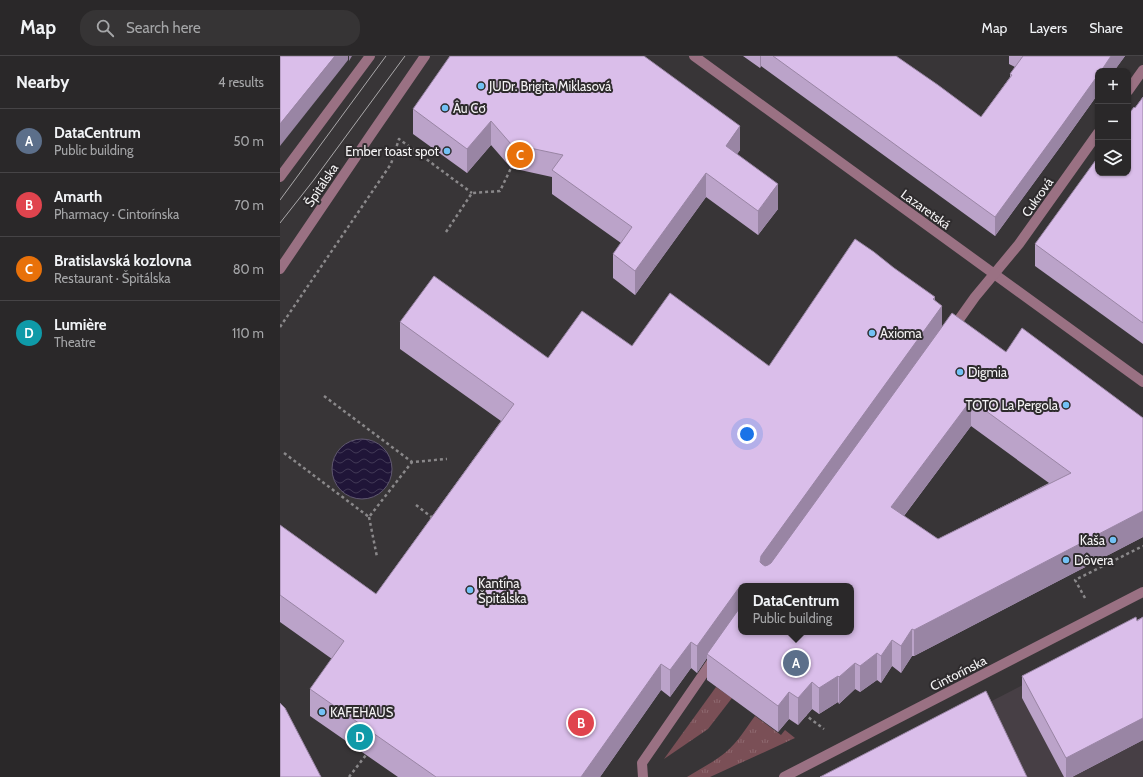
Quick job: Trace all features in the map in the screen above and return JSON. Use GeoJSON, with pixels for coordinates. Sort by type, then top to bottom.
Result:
{"type":"FeatureCollection","features":[{"type":"Feature","properties":{"kind":"street"},"geometry":{"type":"LineString","coordinates":[[280,177],[370,56]]}},
{"type":"Feature","properties":{"kind":"street","name":"Špitálska"},"geometry":{"type":"LineString","coordinates":[[280,269],[425,56]]}},
{"type":"Feature","properties":{"kind":"street","name":"Lazaretská"},"geometry":{"type":"LineString","coordinates":[[694,56],[1143,382]]}},
{"type":"Feature","properties":{"kind":"street"},"geometry":{"type":"LineString","coordinates":[[1131,87],[1143,70]]}},
{"type":"Feature","properties":{"kind":"street","name":"Cukrová"},"geometry":{"type":"LineString","coordinates":[[947,337],[975,297],[995,275],[1019,244],[1095,137]]}},
{"type":"Feature","properties":{"kind":"street","name":"Cintorínska"},"geometry":{"type":"LineString","coordinates":[[784,777],[1143,592]]}},
{"type":"Feature","properties":{"kind":"street"},"geometry":{"type":"LineString","coordinates":[[643,777],[642,763],[722,647]]}},
{"type":"Feature","properties":{"kind":"path"},"geometry":{"type":"LineString","coordinates":[[280,328],[391,164],[399,139],[472,193],[500,191],[511,168]]}},
{"type":"Feature","properties":{"kind":"path"},"geometry":{"type":"LineString","coordinates":[[446,232],[472,193]]}},
{"type":"Feature","properties":{"kind":"path"},"geometry":{"type":"LineString","coordinates":[[324,396],[412,462],[447,459]]}},
{"type":"Feature","properties":{"kind":"path"},"geometry":{"type":"LineString","coordinates":[[284,453],[369,517],[377,557]]}},
{"type":"Feature","properties":{"kind":"path"},"geometry":{"type":"LineString","coordinates":[[369,517],[412,462]]}},
{"type":"Feature","properties":{"kind":"path"},"geometry":{"type":"LineString","coordinates":[[416,505],[438,523]]}},
{"type":"Feature","properties":{"kind":"path"},"geometry":{"type":"LineString","coordinates":[[1085,598],[1076,580],[1143,546]]}},
{"type":"Feature","properties":{"kind":"path"},"geometry":{"type":"LineString","coordinates":[[804,714],[824,729]]}},
{"type":"Feature","properties":{"kind":"path"},"geometry":{"type":"LineString","coordinates":[[349,777],[366,755]]}},
{"type":"Feature","properties":{"kind":"shaded area"},"geometry":{"type":"Polygon","coordinates":[[[1143,623],[1143,777],[844,777],[1143,623]]]}},
{"type":"Feature","properties":{"kind":"green space"},"geometry":{"type":"Polygon","coordinates":[[[716,687],[732,698],[708,729],[664,759],[716,687]]]}},
{"type":"Feature","properties":{"kind":"green space"},"geometry":{"type":"Polygon","coordinates":[[[755,716],[781,735],[785,730],[795,738],[710,777],[687,777],[726,752],[755,716]]]}},
{"type":"Feature","properties":{"kind":"water"},"geometry":{"type":"Polygon","coordinates":[[[362,439],[379,444],[387,452],[392,469],[387,486],[379,494],[362,499],[345,494],[337,486],[332,469],[337,452],[345,444],[362,439]]]}},
{"type":"Feature","properties":{"kind":"building"},"geometry":{"type":"Polygon","coordinates":[[[280,56],[335,56],[280,124],[280,56]]]}},
{"type":"Feature","properties":{"kind":"building"},"geometry":{"type":"Polygon","coordinates":[[[450,56],[644,56],[740,126],[726,146],[778,184],[758,211],[706,173],[635,271],[613,254],[632,227],[552,170],[563,155],[511,144],[491,121],[467,149],[413,109],[450,56]]]}},
{"type":"Feature","properties":{"kind":"building"},"geometry":{"type":"Polygon","coordinates":[[[773,56],[896,56],[981,117],[1012,75],[1010,74],[1023,56],[1111,56],[1103,68],[1095,68],[1095,79],[995,217],[773,56]]]}},
{"type":"Feature","properties":{"kind":"building"},"geometry":{"type":"Polygon","coordinates":[[[1143,97],[1143,323],[1035,244],[1095,161],[1095,176],[1131,176],[1131,111],[1134,107],[1135,108],[1143,97]]]}},
{"type":"Feature","properties":{"kind":"building"},"geometry":{"type":"Polygon","coordinates":[[[855,239],[935,297],[933,299],[942,306],[761,556],[760,562],[765,566],[771,563],[952,313],[1006,352],[1022,328],[1143,418],[1143,511],[914,630],[912,629],[901,646],[892,640],[881,656],[877,653],[860,666],[855,663],[839,677],[838,676],[819,688],[812,682],[798,698],[789,692],[778,706],[707,654],[738,610],[738,635],[854,635],[854,583],[738,583],[738,589],[697,646],[691,642],[670,670],[661,664],[581,777],[436,777],[310,689],[344,641],[280,595],[280,525],[376,594],[514,404],[400,322],[434,276],[548,358],[582,311],[632,346],[670,293],[769,366],[855,239]],[[971,400],[891,507],[938,539],[1071,473],[971,400]]]}},
{"type":"Feature","properties":{"kind":"building"},"geometry":{"type":"Polygon","coordinates":[[[1136,617],[1137,621],[1143,617],[1143,718],[1066,758],[1022,676],[1136,617]]]}},
{"type":"Feature","properties":{"kind":"building"},"geometry":{"type":"Polygon","coordinates":[[[986,691],[1027,777],[820,777],[986,691]]]}},
{"type":"Feature","properties":{"kind":"building"},"geometry":{"type":"Polygon","coordinates":[[[280,703],[285,708],[321,777],[280,777],[280,703]]]}},
{"type":"Feature","properties":{"kind":"tram line"},"geometry":{"type":"LineString","coordinates":[[280,200],[386,56]]}},
{"type":"Feature","properties":{"kind":"tram line"},"geometry":{"type":"LineString","coordinates":[[280,223],[313,181],[405,56]]}},
{"type":"Feature","properties":{"kind":"place","name":"JUDr. Brigita Miklasová"},"geometry":{"type":"Point","coordinates":[481,86]}},
{"type":"Feature","properties":{"kind":"place","name":"Âu Cơ"},"geometry":{"type":"Point","coordinates":[445,108]}},
{"type":"Feature","properties":{"kind":"place","name":"Ember toast spot"},"geometry":{"type":"Point","coordinates":[447,151]}},
{"type":"Feature","properties":{"kind":"place","name":"Bratislavská kozlovna"},"geometry":{"type":"Point","coordinates":[520,155]}},
{"type":"Feature","properties":{"kind":"place","name":"Axioma"},"geometry":{"type":"Point","coordinates":[872,333]}},
{"type":"Feature","properties":{"kind":"place","name":"Digmia"},"geometry":{"type":"Point","coordinates":[960,372]}},
{"type":"Feature","properties":{"kind":"place","name":"TOTO La Pergola"},"geometry":{"type":"Point","coordinates":[1066,405]}},
{"type":"Feature","properties":{"kind":"place","name":"Kaša"},"geometry":{"type":"Point","coordinates":[1113,540]}},
{"type":"Feature","properties":{"kind":"place","name":"Dôvera"},"geometry":{"type":"Point","coordinates":[1066,560]}},
{"type":"Feature","properties":{"kind":"place","name":"Kantína Špitálska"},"geometry":{"type":"Point","coordinates":[470,590]}},
{"type":"Feature","properties":{"kind":"place","name":"DataCentrum"},"geometry":{"type":"Point","coordinates":[796,663]}},
{"type":"Feature","properties":{"kind":"place","name":"KAFEHAUS"},"geometry":{"type":"Point","coordinates":[322,712]}},
{"type":"Feature","properties":{"kind":"place","name":"Amarth"},"geometry":{"type":"Point","coordinates":[581,723]}},
{"type":"Feature","properties":{"kind":"place","name":"Lumière"},"geometry":{"type":"Point","coordinates":[360,737]}}]}
